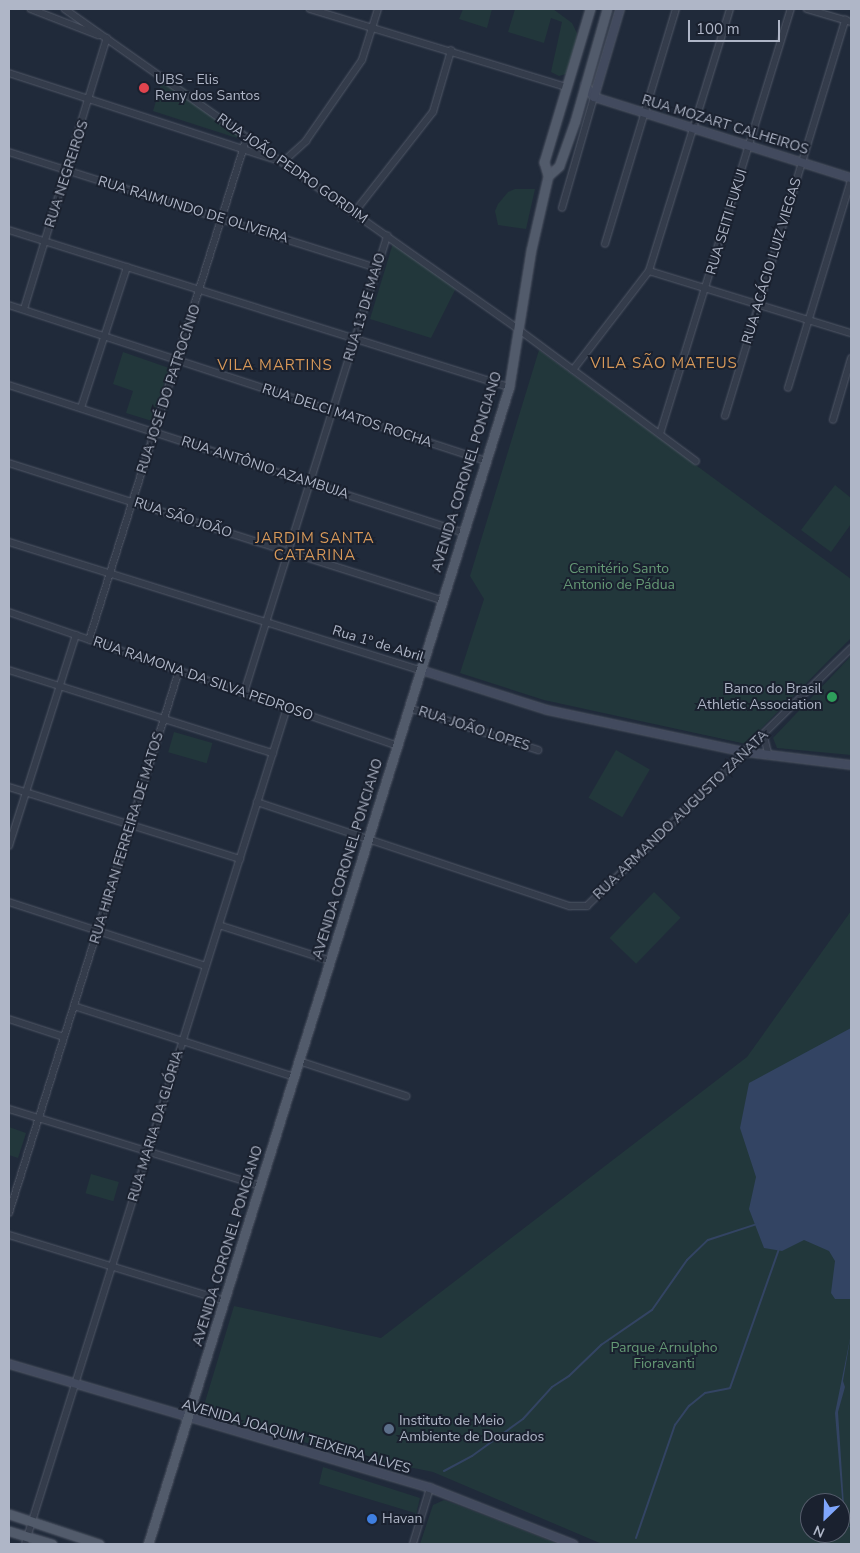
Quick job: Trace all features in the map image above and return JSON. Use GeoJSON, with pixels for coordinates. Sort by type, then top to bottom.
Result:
{"type":"FeatureCollection","features":[{"type":"Feature","properties":{"kind":"main road","name":"AVENIDA CORONEL PONCIANO"},"geometry":{"type":"LineString","coordinates":[[148,1544],[509,388],[531,250],[548,176],[544,162],[590,9]]}},
{"type":"Feature","properties":{"kind":"main road","name":"AVENIDA CORONEL PONCIANO"},"geometry":{"type":"LineString","coordinates":[[548,176],[558,166],[567,143],[607,9]]}},
{"type":"Feature","properties":{"kind":"main road"},"geometry":{"type":"LineString","coordinates":[[552,136],[559,143],[567,143]]}},
{"type":"Feature","properties":{"kind":"main road"},"geometry":{"type":"LineString","coordinates":[[9,1514],[99,1544]]}},
{"type":"Feature","properties":{"kind":"main road"},"geometry":{"type":"LineString","coordinates":[[9,1531],[26,1540],[52,1544]]}},
{"type":"Feature","properties":{"kind":"street"},"geometry":{"type":"LineString","coordinates":[[31,9],[107,38]]}},
{"type":"Feature","properties":{"kind":"street","name":"RUA JOÃO PEDRO GORDIM"},"geometry":{"type":"LineString","coordinates":[[65,9],[519,330],[696,461]]}},
{"type":"Feature","properties":{"kind":"street"},"geometry":{"type":"LineString","coordinates":[[310,9],[566,87]]}},
{"type":"Feature","properties":{"kind":"street"},"geometry":{"type":"LineString","coordinates":[[9,73],[283,162],[306,141],[348,81],[364,54],[378,9]]}},
{"type":"Feature","properties":{"kind":"street"},"geometry":{"type":"LineString","coordinates":[[562,208],[620,9]]}},
{"type":"Feature","properties":{"kind":"street"},"geometry":{"type":"LineString","coordinates":[[605,244],[676,9]]}},
{"type":"Feature","properties":{"kind":"street"},"geometry":{"type":"LineString","coordinates":[[573,370],[650,271],[730,9]]}},
{"type":"Feature","properties":{"kind":"street","name":"RUA SEITI FUKUI"},"geometry":{"type":"LineString","coordinates":[[660,434],[791,9]]}},
{"type":"Feature","properties":{"kind":"street"},"geometry":{"type":"LineString","coordinates":[[807,9],[848,21]]}},
{"type":"Feature","properties":{"kind":"street","name":"RUA ACÁCIO LUIZ VIEGAS"},"geometry":{"type":"LineString","coordinates":[[725,416],[802,162],[848,21]]}},
{"type":"Feature","properties":{"kind":"street","name":"RUA NEGREIROS"},"geometry":{"type":"LineString","coordinates":[[24,310],[90,99],[107,38]]}},
{"type":"Feature","properties":{"kind":"street"},"geometry":{"type":"LineString","coordinates":[[354,213],[433,112],[451,51]]}},
{"type":"Feature","properties":{"kind":"street"},"geometry":{"type":"LineString","coordinates":[[585,85],[593,97]]}},
{"type":"Feature","properties":{"kind":"street"},"geometry":{"type":"LineString","coordinates":[[581,101],[593,97]]}},
{"type":"Feature","properties":{"kind":"street","name":"RUA MOZART CALHEIROS"},"geometry":{"type":"LineString","coordinates":[[593,97],[851,179]]}},
{"type":"Feature","properties":{"kind":"street","name":"RUA JOSÉ DO PATROCÍNIO"},"geometry":{"type":"LineString","coordinates":[[89,640],[246,149],[247,137]]}},
{"type":"Feature","properties":{"kind":"street","name":"RUA RAIMUNDO DE OLIVEIRA"},"geometry":{"type":"LineString","coordinates":[[9,152],[378,268]]}},
{"type":"Feature","properties":{"kind":"street"},"geometry":{"type":"LineString","coordinates":[[788,388],[851,179]]}},
{"type":"Feature","properties":{"kind":"street"},"geometry":{"type":"LineString","coordinates":[[9,230],[509,388]]}},
{"type":"Feature","properties":{"kind":"street","name":"RUA 13 DE MAIO"},"geometry":{"type":"LineString","coordinates":[[244,693],[387,236]]}},
{"type":"Feature","properties":{"kind":"street"},"geometry":{"type":"LineString","coordinates":[[81,408],[127,267]]}},
{"type":"Feature","properties":{"kind":"street"},"geometry":{"type":"LineString","coordinates":[[650,271],[851,333]]}},
{"type":"Feature","properties":{"kind":"street","name":"RUA DELCI MATOS ROCHA"},"geometry":{"type":"LineString","coordinates":[[9,304],[486,461]]}},
{"type":"Feature","properties":{"kind":"street"},"geometry":{"type":"LineString","coordinates":[[833,420],[851,359]]}},
{"type":"Feature","properties":{"kind":"street","name":"RUA ANTÔNIO AZAMBUJA"},"geometry":{"type":"LineString","coordinates":[[9,385],[464,533]]}},
{"type":"Feature","properties":{"kind":"street","name":"RUA SÃO JOÃO"},"geometry":{"type":"LineString","coordinates":[[9,463],[443,601]]}},
{"type":"Feature","properties":{"kind":"street","name":"Rua 1º de Abril"},"geometry":{"type":"LineString","coordinates":[[9,542],[547,710],[745,752],[851,764]]}},
{"type":"Feature","properties":{"kind":"street","name":"RUA RAMONA DA SILVA PEDROSO"},"geometry":{"type":"LineString","coordinates":[[9,612],[398,746]]}},
{"type":"Feature","properties":{"kind":"street"},"geometry":{"type":"LineString","coordinates":[[9,846],[58,685],[76,635]]}},
{"type":"Feature","properties":{"kind":"street","name":"RUA ARMANDO AUGUSTO ZANATA"},"geometry":{"type":"LineString","coordinates":[[257,802],[570,906],[587,906],[851,648]]}},
{"type":"Feature","properties":{"kind":"street"},"geometry":{"type":"LineString","coordinates":[[9,670],[273,753]]}},
{"type":"Feature","properties":{"kind":"street","name":"RUA HIRAN FERREIRA DE MATOS"},"geometry":{"type":"LineString","coordinates":[[9,1213],[179,671]]}},
{"type":"Feature","properties":{"kind":"street","name":"RUA MARIA DA GLÓRIA"},"geometry":{"type":"LineString","coordinates":[[26,1540],[287,708]]}},
{"type":"Feature","properties":{"kind":"street","name":"RUA JOÃO LOPES"},"geometry":{"type":"LineString","coordinates":[[409,708],[538,750]]}},
{"type":"Feature","properties":{"kind":"street"},"geometry":{"type":"LineString","coordinates":[[764,735],[769,754]]}},
{"type":"Feature","properties":{"kind":"street"},"geometry":{"type":"LineString","coordinates":[[9,787],[240,859]]}},
{"type":"Feature","properties":{"kind":"street"},"geometry":{"type":"LineString","coordinates":[[9,902],[206,966]]}},
{"type":"Feature","properties":{"kind":"street"},"geometry":{"type":"LineString","coordinates":[[219,925],[331,961]]}},
{"type":"Feature","properties":{"kind":"street"},"geometry":{"type":"LineString","coordinates":[[74,1006],[295,1077]]}},
{"type":"Feature","properties":{"kind":"street"},"geometry":{"type":"LineString","coordinates":[[9,1019],[64,1037]]}},
{"type":"Feature","properties":{"kind":"street"},"geometry":{"type":"LineString","coordinates":[[299,1061],[406,1096]]}},
{"type":"Feature","properties":{"kind":"street"},"geometry":{"type":"LineString","coordinates":[[9,1109],[261,1186]]}},
{"type":"Feature","properties":{"kind":"street"},"geometry":{"type":"LineString","coordinates":[[9,1235],[111,1268],[225,1301]]}},
{"type":"Feature","properties":{"kind":"street","name":"AVENIDA JOAQUIM TEIXEIRA ALVES"},"geometry":{"type":"LineString","coordinates":[[9,1364],[188,1419],[430,1488],[573,1544]]}},
{"type":"Feature","properties":{"kind":"street"},"geometry":{"type":"LineString","coordinates":[[412,1544],[430,1488]]}},
{"type":"Feature","properties":{"kind":"green space"},"geometry":{"type":"Polygon","coordinates":[[[463,9],[492,9],[487,28],[459,19],[463,9]]]}},
{"type":"Feature","properties":{"kind":"green space"},"geometry":{"type":"Polygon","coordinates":[[[515,9],[553,9],[572,23],[577,33],[576,45],[566,74],[559,76],[551,72],[562,22],[551,18],[544,43],[508,32],[515,9]]]}},
{"type":"Feature","properties":{"kind":"green space"},"geometry":{"type":"Polygon","coordinates":[[[164,74],[246,133],[243,140],[153,111],[164,74]]]}},
{"type":"Feature","properties":{"kind":"green space"},"geometry":{"type":"Polygon","coordinates":[[[515,189],[535,189],[526,229],[498,225],[495,211],[498,204],[508,192],[515,189]]]}},
{"type":"Feature","properties":{"kind":"green space"},"geometry":{"type":"Polygon","coordinates":[[[393,243],[457,286],[431,338],[370,319],[393,243]]]}},
{"type":"Feature","properties":{"kind":"green space","name":"Cemitério Santo Antonio de Pádua"},"geometry":{"type":"Polygon","coordinates":[[[539,350],[851,579],[851,638],[746,744],[544,700],[460,673],[484,599],[470,576],[539,350]]]}},
{"type":"Feature","properties":{"kind":"green space"},"geometry":{"type":"Polygon","coordinates":[[[123,352],[169,368],[152,421],[126,413],[133,391],[113,384],[123,352]]]}},
{"type":"Feature","properties":{"kind":"green space"},"geometry":{"type":"Polygon","coordinates":[[[835,485],[851,498],[851,524],[831,552],[801,530],[835,485]]]}},
{"type":"Feature","properties":{"kind":"green space","name":"Banco do Brasil Athletic Association"},"geometry":{"type":"Polygon","coordinates":[[[851,656],[851,755],[777,748],[773,738],[851,656]]]}},
{"type":"Feature","properties":{"kind":"green space"},"geometry":{"type":"Polygon","coordinates":[[[174,732],[212,743],[207,763],[168,752],[174,732]]]}},
{"type":"Feature","properties":{"kind":"green space"},"geometry":{"type":"Polygon","coordinates":[[[616,750],[650,770],[622,817],[588,798],[616,750]]]}},
{"type":"Feature","properties":{"kind":"green space"},"geometry":{"type":"Polygon","coordinates":[[[654,892],[681,918],[636,964],[610,938],[654,892]]]}},
{"type":"Feature","properties":{"kind":"green space","name":"Parque Arnulpho Fioravanti"},"geometry":{"type":"Polygon","coordinates":[[[851,911],[851,1544],[602,1544],[433,1472],[360,1457],[216,1419],[202,1412],[234,1306],[381,1338],[747,1057],[851,911]]]}},
{"type":"Feature","properties":{"kind":"green space"},"geometry":{"type":"Polygon","coordinates":[[[9,1127],[26,1133],[18,1158],[9,1155],[9,1127]]]}},
{"type":"Feature","properties":{"kind":"green space"},"geometry":{"type":"Polygon","coordinates":[[[91,1174],[119,1182],[113,1201],[85,1193],[91,1174]]]}},
{"type":"Feature","properties":{"kind":"green space"},"geometry":{"type":"Polygon","coordinates":[[[323,1467],[420,1498],[413,1527],[415,1513],[319,1484],[323,1467]]]}},
{"type":"Feature","properties":{"kind":"green space"},"geometry":{"type":"Polygon","coordinates":[[[444,1500],[558,1544],[420,1544],[433,1505],[444,1500]]]}},
{"type":"Feature","properties":{"kind":"water"},"geometry":{"type":"Polygon","coordinates":[[[851,1028],[851,1299],[835,1299],[831,1293],[835,1261],[829,1251],[804,1240],[782,1251],[764,1248],[749,1209],[756,1177],[740,1128],[749,1083],[851,1028]]]}},
{"type":"Feature","properties":{"kind":"water"},"geometry":{"type":"Polygon","coordinates":[[[851,1334],[843,1381],[845,1387],[838,1412],[843,1493],[842,1493],[835,1413],[851,1334]]]}},
{"type":"Feature","properties":{"kind":"waterway"},"geometry":{"type":"LineString","coordinates":[[444,1471],[472,1456],[523,1419],[552,1387],[569,1376],[601,1345],[652,1310],[687,1260],[708,1240],[757,1224]]}},
{"type":"Feature","properties":{"kind":"waterway"},"geometry":{"type":"LineString","coordinates":[[636,1538],[675,1425],[689,1406],[705,1393],[730,1388],[779,1249]]}},
{"type":"Feature","properties":{"kind":"place","name":"UBS - Elis Reny dos Santos"},"geometry":{"type":"Point","coordinates":[144,88]}},
{"type":"Feature","properties":{"kind":"place","name":"Banco do Brasil Athletic Association"},"geometry":{"type":"Point","coordinates":[832,697]}},
{"type":"Feature","properties":{"kind":"place","name":"Instituto de Meio Ambiente de Dourados"},"geometry":{"type":"Point","coordinates":[389,1429]}},
{"type":"Feature","properties":{"kind":"place","name":"Havan"},"geometry":{"type":"Point","coordinates":[372,1519]}},
{"type":"Feature","properties":{"kind":"district","name":"VILA SÃO MATEUS"},"geometry":{"type":"Point","coordinates":[664,364]}},
{"type":"Feature","properties":{"kind":"district","name":"VILA MARTINS"},"geometry":{"type":"Point","coordinates":[275,366]}},
{"type":"Feature","properties":{"kind":"district","name":"JARDIM SANTA CATARINA"},"geometry":{"type":"Point","coordinates":[315,546]}}]}
